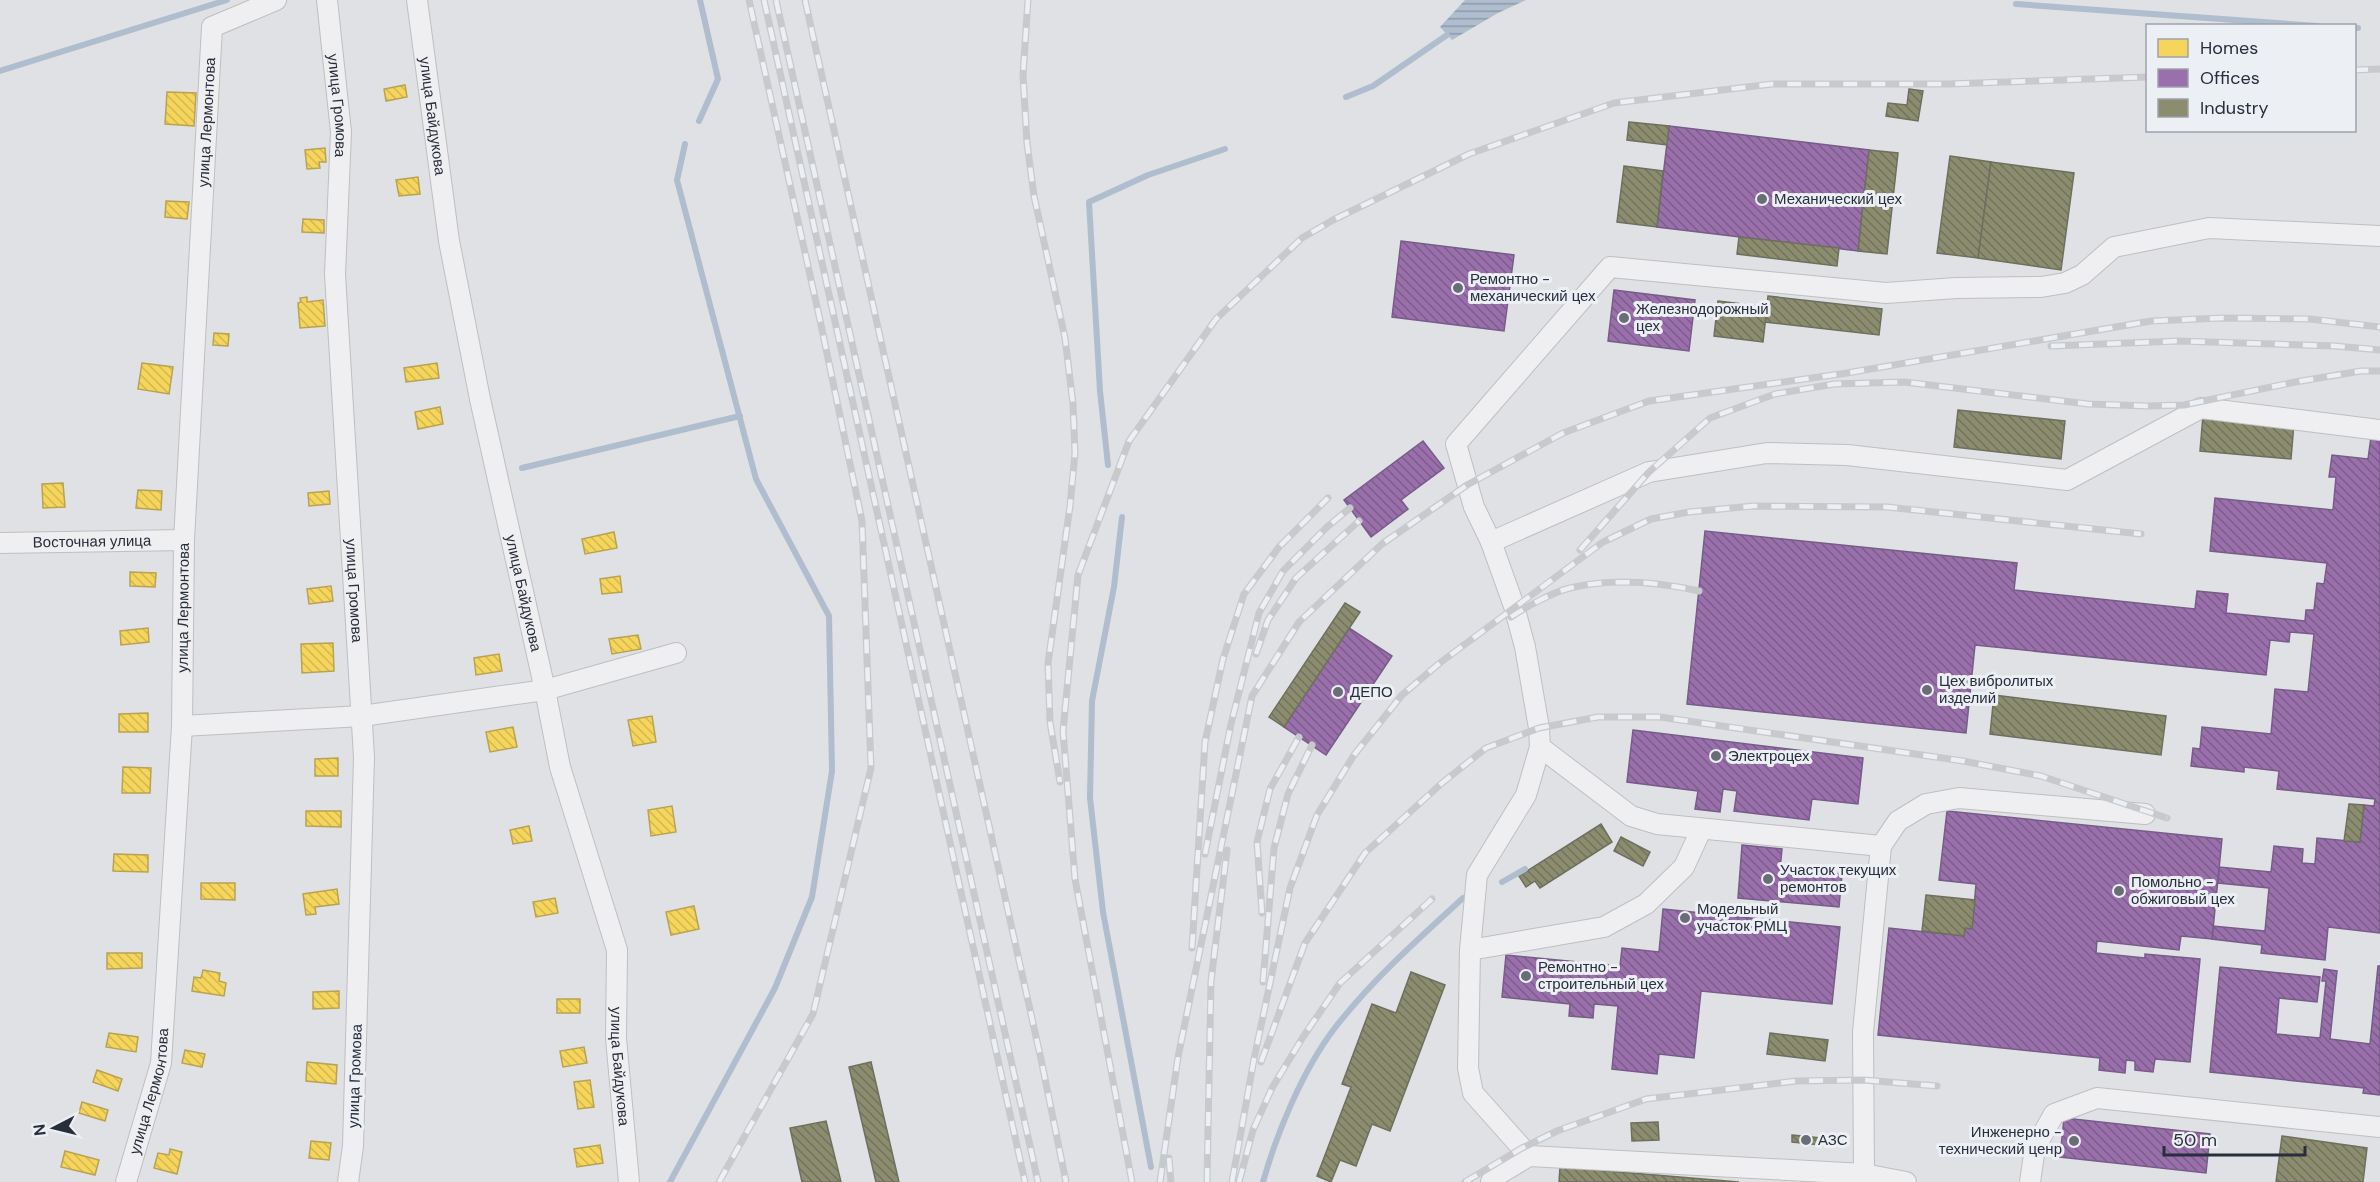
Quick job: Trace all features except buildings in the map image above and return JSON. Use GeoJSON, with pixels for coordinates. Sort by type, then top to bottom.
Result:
{"type":"FeatureCollection","features":[{"type":"Feature","properties":{"kind":"street","name":"улица Лермонтова"},"geometry":{"type":"LineString","coordinates":[[126,1182],[161,1063],[182,726],[183,540],[212,27],[276,0]]}},
{"type":"Feature","properties":{"kind":"street","name":"улица Громова"},"geometry":{"type":"LineString","coordinates":[[327,0],[341,132],[335,274],[364,757],[353,1146],[348,1182]]}},
{"type":"Feature","properties":{"kind":"street","name":"улица Байдукова"},"geometry":{"type":"LineString","coordinates":[[417,0],[449,241],[480,399],[560,767],[617,950],[616,1038],[629,1182]]}},
{"type":"Feature","properties":{"kind":"street"},"geometry":{"type":"LineString","coordinates":[[1529,1156],[1473,1093],[1468,1068],[1470,950],[1477,875],[1526,795],[1540,747],[1525,647],[1514,606],[1491,542],[1474,507],[1456,444],[1610,267],[1886,293],[1956,288],[2041,287],[2065,283],[2082,275],[2114,247],[2209,228],[2380,236]]}},
{"type":"Feature","properties":{"kind":"street"},"geometry":{"type":"LineString","coordinates":[[1491,542],[1649,472],[1767,453],[1847,455],[2067,480],[2201,408],[2380,430]]}},
{"type":"Feature","properties":{"kind":"street","name":"Восточная улица"},"geometry":{"type":"LineString","coordinates":[[0,543],[183,540]]}},
{"type":"Feature","properties":{"kind":"street"},"geometry":{"type":"LineString","coordinates":[[182,726],[362,716],[545,690],[676,653]]}},
{"type":"Feature","properties":{"kind":"street"},"geometry":{"type":"LineString","coordinates":[[1540,747],[1631,816],[1657,824],[1881,846]]}},
{"type":"Feature","properties":{"kind":"street"},"geometry":{"type":"LineString","coordinates":[[1864,1174],[1863,1032],[1881,846],[1898,821],[1926,804],[1959,798],[2145,814]]}},
{"type":"Feature","properties":{"kind":"street"},"geometry":{"type":"LineString","coordinates":[[1470,950],[1604,927],[1646,904],[1684,867],[1701,830]]}},
{"type":"Feature","properties":{"kind":"street"},"geometry":{"type":"LineString","coordinates":[[2030,1182],[2035,1148],[2054,1114],[2097,1098],[2380,1127]]}},
{"type":"Feature","properties":{"kind":"street"},"geometry":{"type":"LineString","coordinates":[[1491,1182],[1494,1177],[1529,1156],[1864,1174],[1906,1182]]}},
{"type":"Feature","properties":{"kind":"water"},"geometry":{"type":"Polygon","coordinates":[[[1465,0],[1526,0],[1498,13],[1452,40],[1440,27],[1465,0]]]}},
{"type":"Feature","properties":{"kind":"waterway"},"geometry":{"type":"LineString","coordinates":[[0,71],[227,0]]}},
{"type":"Feature","properties":{"kind":"waterway"},"geometry":{"type":"LineString","coordinates":[[699,121],[718,79],[700,0]]}},
{"type":"Feature","properties":{"kind":"waterway"},"geometry":{"type":"LineString","coordinates":[[2016,4],[2290,24]]}},
{"type":"Feature","properties":{"kind":"waterway"},"geometry":{"type":"LineString","coordinates":[[1346,97],[1373,86],[1447,35]]}},
{"type":"Feature","properties":{"kind":"waterway"},"geometry":{"type":"LineString","coordinates":[[670,1182],[775,988],[812,897],[832,771],[829,616],[756,479],[677,180],[685,144]]}},
{"type":"Feature","properties":{"kind":"waterway"},"geometry":{"type":"LineString","coordinates":[[1108,465],[1100,391],[1089,202],[1148,175],[1225,149]]}},
{"type":"Feature","properties":{"kind":"waterway"},"geometry":{"type":"LineString","coordinates":[[522,468],[740,416]]}},
{"type":"Feature","properties":{"kind":"waterway"},"geometry":{"type":"LineString","coordinates":[[1122,517],[1114,587],[1092,701],[1090,798],[1103,912],[1151,1167]]}},
{"type":"Feature","properties":{"kind":"waterway"},"geometry":{"type":"LineString","coordinates":[[1502,882],[1525,869]]}},
{"type":"Feature","properties":{"kind":"waterway"},"geometry":{"type":"LineString","coordinates":[[1263,1182],[1292,1102],[1312,1063],[1334,1029],[1380,977],[1463,898]]}},
{"type":"Feature","properties":{"kind":"railway"},"geometry":{"type":"LineString","coordinates":[[719,1182],[813,1014],[871,768],[862,521],[749,0]]}},
{"type":"Feature","properties":{"kind":"railway"},"geometry":{"type":"LineString","coordinates":[[764,0],[1025,1182]]}},
{"type":"Feature","properties":{"kind":"railway"},"geometry":{"type":"LineString","coordinates":[[776,0],[1038,1182]]}},
{"type":"Feature","properties":{"kind":"railway"},"geometry":{"type":"LineString","coordinates":[[805,0],[1041,1059],[1066,1182]]}},
{"type":"Feature","properties":{"kind":"railway"},"geometry":{"type":"LineString","coordinates":[[1028,0],[1023,75],[1027,143],[1034,196],[1065,338],[1073,404],[1075,453],[1070,506],[1048,663],[1050,722],[1060,782]]}},
{"type":"Feature","properties":{"kind":"railway"},"geometry":{"type":"LineString","coordinates":[[2356,70],[2380,69]]}},
{"type":"Feature","properties":{"kind":"railway"},"geometry":{"type":"LineString","coordinates":[[1132,1182],[1075,879],[1063,731],[1078,575],[1129,441],[1216,319],[1302,238],[1333,220],[1469,154],[1614,103],[1772,84],[1948,84],[2146,77]]}},
{"type":"Feature","properties":{"kind":"railway"},"geometry":{"type":"LineString","coordinates":[[1160,1182],[1178,1057],[1252,696],[1299,622],[1382,544],[1467,485],[1563,433],[1649,401],[1847,373],[2151,321],[2222,318],[2310,319],[2380,327]]}},
{"type":"Feature","properties":{"kind":"railway"},"geometry":{"type":"LineString","coordinates":[[2051,346],[2179,341],[2335,346],[2380,350]]}},
{"type":"Feature","properties":{"kind":"railway"},"geometry":{"type":"LineString","coordinates":[[1580,550],[1649,472],[1710,418],[1775,394],[1834,384],[1904,382],[2088,404],[2184,405],[2295,382],[2361,371],[2380,371]]}},
{"type":"Feature","properties":{"kind":"railway"},"geometry":{"type":"LineString","coordinates":[[1192,948],[1205,742],[1223,659],[1244,594],[1279,547],[1328,498]]}},
{"type":"Feature","properties":{"kind":"railway"},"geometry":{"type":"LineString","coordinates":[[1232,1182],[1254,1059],[1290,888],[1317,815],[1354,755],[1402,695],[1441,662],[1603,542],[1651,519],[1689,512],[1753,506],[1887,507],[2141,534]]}},
{"type":"Feature","properties":{"kind":"railway"},"geometry":{"type":"LineString","coordinates":[[1205,854],[1231,724],[1259,613],[1283,571],[1327,527],[1350,508]]}},
{"type":"Feature","properties":{"kind":"railway"},"geometry":{"type":"LineString","coordinates":[[1256,654],[1268,620],[1296,578],[1359,521]]}},
{"type":"Feature","properties":{"kind":"railway"},"geometry":{"type":"LineString","coordinates":[[1511,617],[1556,593],[1586,585],[1634,582],[1699,591]]}},
{"type":"Feature","properties":{"kind":"railway"},"geometry":{"type":"LineString","coordinates":[[1261,1062],[1305,943],[1365,853],[1442,783],[1486,748],[1539,728],[1598,717],[1660,717],[1963,761],[2041,776],[2167,818]]}},
{"type":"Feature","properties":{"kind":"railway"},"geometry":{"type":"LineString","coordinates":[[1262,913],[1257,842],[1270,789],[1299,737]]}},
{"type":"Feature","properties":{"kind":"railway"},"geometry":{"type":"LineString","coordinates":[[1263,982],[1274,848],[1288,794],[1312,745]]}},
{"type":"Feature","properties":{"kind":"railway"},"geometry":{"type":"LineString","coordinates":[[1207,1182],[1211,981],[1227,850]]}},
{"type":"Feature","properties":{"kind":"railway"},"geometry":{"type":"LineString","coordinates":[[1239,1182],[1253,1130],[1272,1088],[1303,1037],[1340,983],[1432,899]]}},
{"type":"Feature","properties":{"kind":"railway"},"geometry":{"type":"LineString","coordinates":[[1465,1182],[1522,1148],[1557,1131],[1646,1099],[1796,1081],[1864,1080],[1937,1086]]}},
{"type":"Feature","properties":{"kind":"railway"},"geometry":{"type":"LineString","coordinates":[[1169,1158],[1171,1182]]}},
{"type":"Feature","properties":{"kind":"place","name":"Механический цех"},"geometry":{"type":"Point","coordinates":[1762,199]}},
{"type":"Feature","properties":{"kind":"place","name":"Ремонтно - механический цех"},"geometry":{"type":"Point","coordinates":[1458,288]}},
{"type":"Feature","properties":{"kind":"place","name":"Железнодорожный цех"},"geometry":{"type":"Point","coordinates":[1624,318]}},
{"type":"Feature","properties":{"kind":"place","name":"Цех вибролитых изделий"},"geometry":{"type":"Point","coordinates":[1927,690]}},
{"type":"Feature","properties":{"kind":"place","name":"ДЕПО"},"geometry":{"type":"Point","coordinates":[1338,692]}},
{"type":"Feature","properties":{"kind":"place","name":"Электроцех"},"geometry":{"type":"Point","coordinates":[1716,756]}},
{"type":"Feature","properties":{"kind":"place","name":"Участок текущих ремонтов"},"geometry":{"type":"Point","coordinates":[1768,879]}},
{"type":"Feature","properties":{"kind":"place","name":"Помольно - обжиговый цех"},"geometry":{"type":"Point","coordinates":[2119,891]}},
{"type":"Feature","properties":{"kind":"place","name":"Модельный участок РМЦ"},"geometry":{"type":"Point","coordinates":[1685,918]}},
{"type":"Feature","properties":{"kind":"place","name":"Ремонтно - строительный цех"},"geometry":{"type":"Point","coordinates":[1526,976]}},
{"type":"Feature","properties":{"kind":"place","name":"АЗС"},"geometry":{"type":"Point","coordinates":[1806,1140]}},
{"type":"Feature","properties":{"kind":"place","name":"Инженерно - технический ценр"},"geometry":{"type":"Point","coordinates":[2074,1141]}}]}
